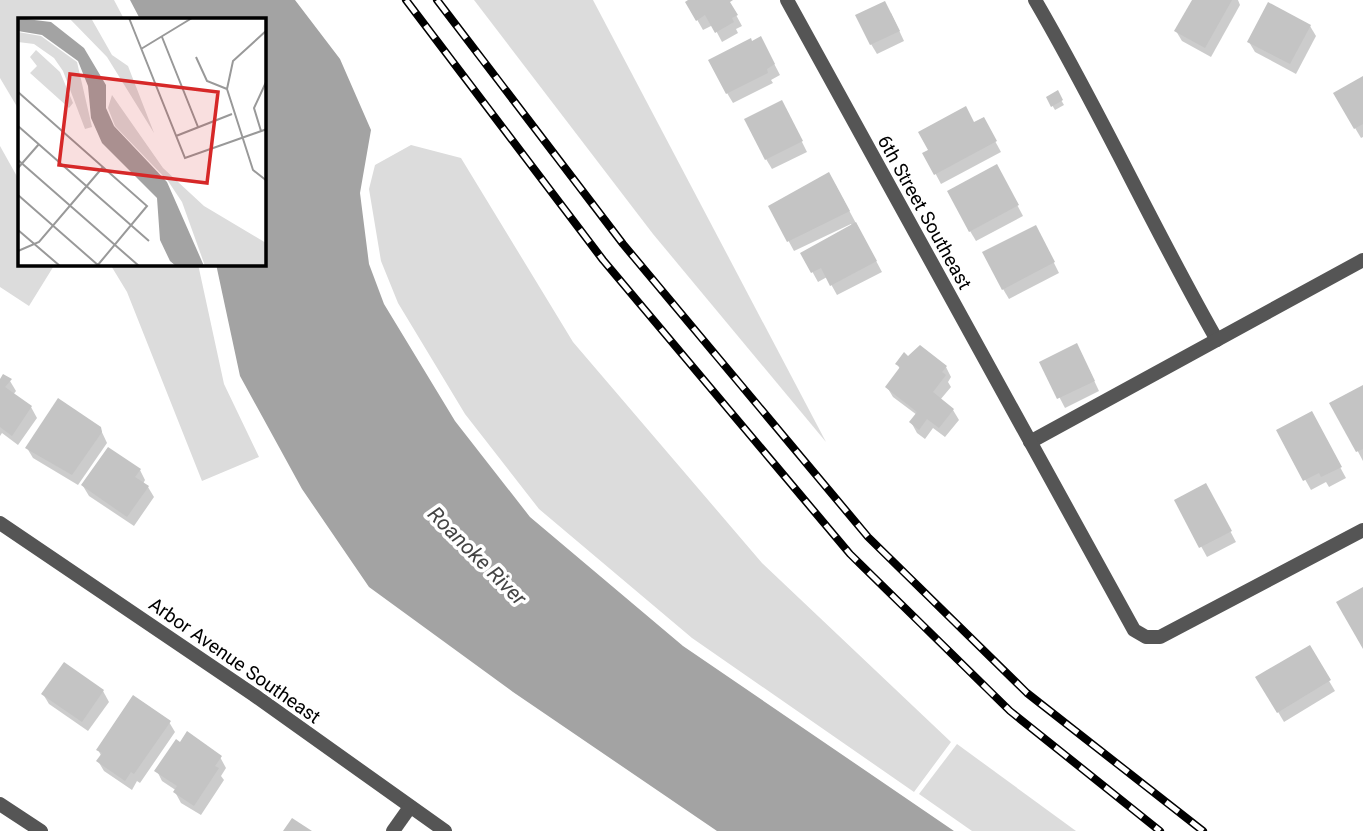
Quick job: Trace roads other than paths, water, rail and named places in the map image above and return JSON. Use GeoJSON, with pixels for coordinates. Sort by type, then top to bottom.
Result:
{"type":"FeatureCollection","features":[{"type":"Feature","properties":{"kind":"street","name":"6th Street Southeast"},"geometry":{"type":"LineString","coordinates":[[787,0],[1134,630],[1146,637],[1160,637],[1363,530]]}},
{"type":"Feature","properties":{"kind":"street"},"geometry":{"type":"LineString","coordinates":[[1035,0],[1116,147],[1169,256],[1217,340]]}},
{"type":"Feature","properties":{"kind":"street"},"geometry":{"type":"LineString","coordinates":[[1030,442],[1363,260]]}},
{"type":"Feature","properties":{"kind":"street","name":"Arbor Avenue Southeast"},"geometry":{"type":"LineString","coordinates":[[0,523],[254,695],[445,831]]}},
{"type":"Feature","properties":{"kind":"street"},"geometry":{"type":"LineString","coordinates":[[0,804],[41,831]]}},
{"type":"Feature","properties":{"kind":"street"},"geometry":{"type":"LineString","coordinates":[[393,831],[410,807]]}},
{"type":"Feature","properties":{"kind":"water","name":"Roanoke River"},"geometry":{"type":"Polygon","coordinates":[[[130,0],[295,0],[340,59],[371,130],[360,193],[369,264],[384,304],[455,421],[530,517],[683,646],[954,831],[717,831],[513,692],[369,587],[302,489],[240,376],[216,266],[266,266],[266,18],[139,18],[130,0]]]}},
{"type":"Feature","properties":{"kind":"railway"},"geometry":{"type":"LineString","coordinates":[[406,0],[603,260],[850,554],[1010,711],[1160,831]]}},
{"type":"Feature","properties":{"kind":"railway"},"geometry":{"type":"LineString","coordinates":[[437,0],[623,244],[868,537],[1027,693],[1203,831]]}}]}
